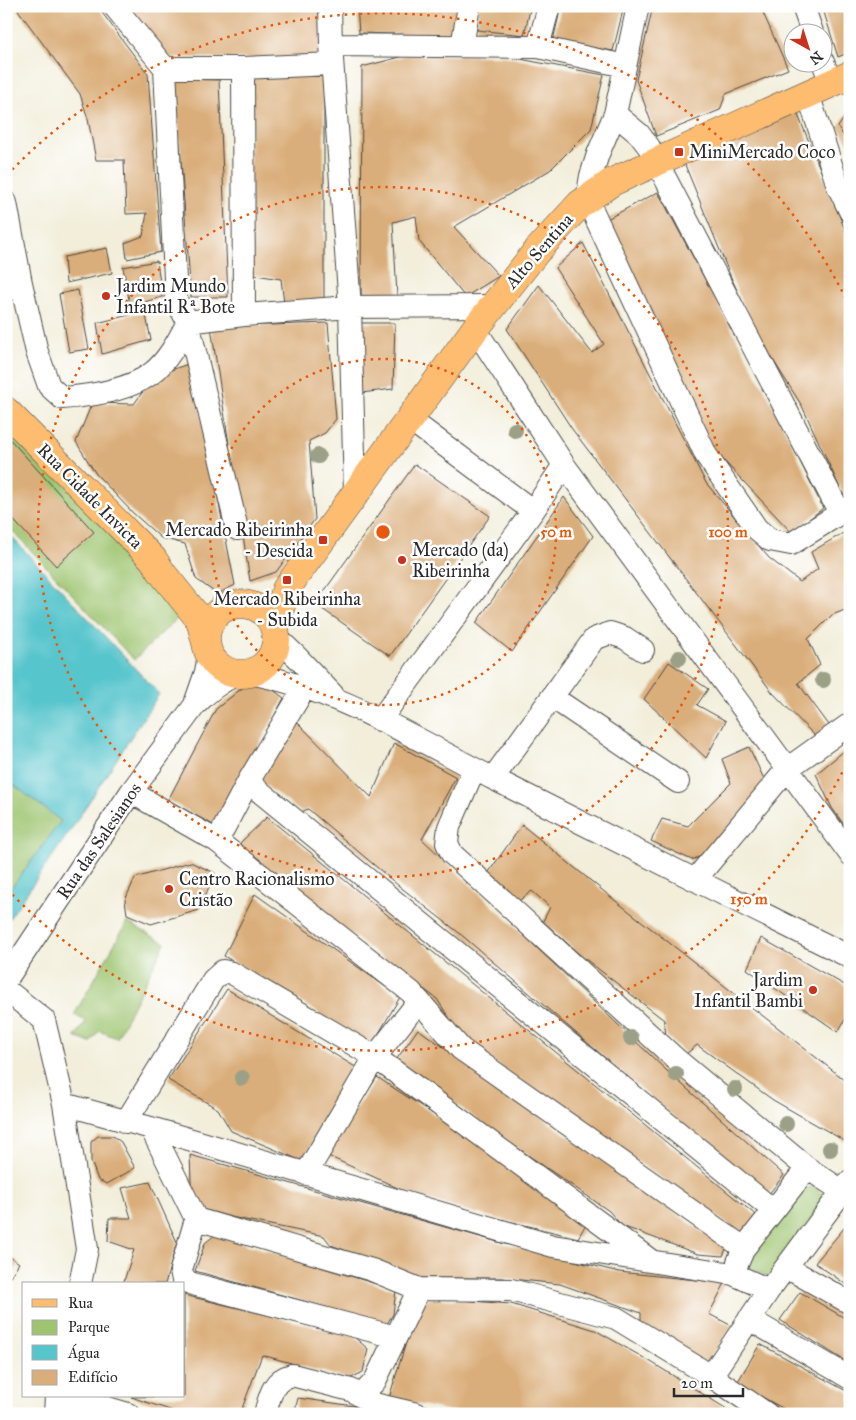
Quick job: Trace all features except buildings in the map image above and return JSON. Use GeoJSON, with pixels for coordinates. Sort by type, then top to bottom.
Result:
{"type":"FeatureCollection","features":[{"type":"Feature","properties":{"kind":"main road","name":"Alto Sentina"},"geometry":{"type":"LineString","coordinates":[[276,633],[286,589],[492,306],[536,252],[586,199],[612,182],[828,78]]}},
{"type":"Feature","properties":{"kind":"main road","name":"Rua Cidade Invicta"},"geometry":{"type":"LineString","coordinates":[[6,411],[153,559],[162,574],[200,620],[207,648]]}},
{"type":"Feature","properties":{"kind":"main road","name":"Alto Sentina"},"geometry":{"type":"LineString","coordinates":[[239,606],[282,585],[322,540]]}},
{"type":"Feature","properties":{"kind":"main road","name":"Rua Cidade Invicta"},"geometry":{"type":"LineString","coordinates":[[153,559],[168,568],[212,604],[239,606]]}},
{"type":"Feature","properties":{"kind":"main road"},"geometry":{"type":"LineString","coordinates":[[239,606],[261,610],[269,618],[276,633],[275,650],[269,661],[260,669],[243,674],[225,671],[216,664],[207,648],[207,632],[211,621],[218,612],[239,606]]}},
{"type":"Feature","properties":{"kind":"street"},"geometry":{"type":"LineString","coordinates":[[114,6],[165,68],[176,300],[188,322],[237,529]]}},
{"type":"Feature","properties":{"kind":"street"},"geometry":{"type":"LineString","coordinates":[[330,6],[331,55],[350,307],[355,494]]}},
{"type":"Feature","properties":{"kind":"street"},"geometry":{"type":"LineString","coordinates":[[462,46],[470,6]]}},
{"type":"Feature","properties":{"kind":"street"},"geometry":{"type":"LineString","coordinates":[[538,47],[549,6]]}},
{"type":"Feature","properties":{"kind":"street"},"geometry":{"type":"LineString","coordinates":[[615,114],[639,134],[649,147],[845,510],[791,544],[770,540],[757,529],[706,455],[586,199],[598,154],[615,114],[638,6]]}},
{"type":"Feature","properties":{"kind":"street"},"geometry":{"type":"LineString","coordinates":[[803,6],[809,22]]}},
{"type":"Feature","properties":{"kind":"street"},"geometry":{"type":"LineString","coordinates":[[165,68],[243,68],[331,55],[462,46],[538,47],[625,66]]}},
{"type":"Feature","properties":{"kind":"street"},"geometry":{"type":"LineString","coordinates":[[243,68],[244,315]]}},
{"type":"Feature","properties":{"kind":"street"},"geometry":{"type":"LineString","coordinates":[[828,78],[850,211]]}},
{"type":"Feature","properties":{"kind":"street"},"geometry":{"type":"LineString","coordinates":[[6,203],[13,286],[49,386],[62,398],[84,396],[128,385],[152,373],[174,348],[188,322]]}},
{"type":"Feature","properties":{"kind":"street"},"geometry":{"type":"LineString","coordinates":[[188,322],[244,315],[350,307],[492,306]]}},
{"type":"Feature","properties":{"kind":"street"},"geometry":{"type":"LineString","coordinates":[[475,329],[564,465],[850,854]]}},
{"type":"Feature","properties":{"kind":"street"},"geometry":{"type":"LineString","coordinates":[[409,419],[533,511]]}},
{"type":"Feature","properties":{"kind":"street"},"geometry":{"type":"LineString","coordinates":[[380,720],[533,511],[564,465]]}},
{"type":"Feature","properties":{"kind":"street"},"geometry":{"type":"LineString","coordinates":[[276,633],[336,698]]}},
{"type":"Feature","properties":{"kind":"street"},"geometry":{"type":"LineString","coordinates":[[644,650],[625,638],[610,633],[594,639],[552,697],[483,774],[449,827],[447,843],[452,854],[677,1060],[807,1168],[848,1189],[769,1290],[711,1376]]}},
{"type":"Feature","properties":{"kind":"street","name":"Rua das Salesianos"},"geometry":{"type":"LineString","coordinates":[[195,705],[206,672],[207,648]]}},
{"type":"Feature","properties":{"kind":"street"},"geometry":{"type":"LineString","coordinates":[[243,674],[281,680],[336,698],[483,774],[850,957]]}},
{"type":"Feature","properties":{"kind":"street","name":"Rua das Salesianos"},"geometry":{"type":"LineString","coordinates":[[6,980],[131,792],[195,705],[207,692],[221,682],[243,674]]}},
{"type":"Feature","properties":{"kind":"street"},"geometry":{"type":"LineString","coordinates":[[217,840],[248,782],[305,687]]}},
{"type":"Feature","properties":{"kind":"street"},"geometry":{"type":"LineString","coordinates":[[552,697],[678,782]]}},
{"type":"Feature","properties":{"kind":"street"},"geometry":{"type":"LineString","coordinates":[[696,880],[787,769],[850,724]]}},
{"type":"Feature","properties":{"kind":"street"},"geometry":{"type":"LineString","coordinates":[[248,782],[773,1210]]}},
{"type":"Feature","properties":{"kind":"street"},"geometry":{"type":"LineString","coordinates":[[131,792],[217,840],[411,992],[461,1049],[744,1248]]}},
{"type":"Feature","properties":{"kind":"street"},"geometry":{"type":"LineString","coordinates":[[126,1122],[213,980],[222,971],[232,974],[375,1057],[653,1262]]}},
{"type":"Feature","properties":{"kind":"street"},"geometry":{"type":"LineString","coordinates":[[6,990],[44,1020],[64,1104],[88,1249],[80,1282]]}},
{"type":"Feature","properties":{"kind":"street"},"geometry":{"type":"LineString","coordinates":[[306,1174],[375,1057],[419,1001]]}},
{"type":"Feature","properties":{"kind":"street"},"geometry":{"type":"LineString","coordinates":[[64,1104],[553,1246],[733,1274],[769,1290]]}},
{"type":"Feature","properties":{"kind":"street"},"geometry":{"type":"LineString","coordinates":[[151,1128],[196,1219],[181,1270],[183,1280],[396,1338]]}},
{"type":"Feature","properties":{"kind":"street"},"geometry":{"type":"LineString","coordinates":[[733,1274],[744,1248],[807,1168]]}},
{"type":"Feature","properties":{"kind":"street"},"geometry":{"type":"LineString","coordinates":[[196,1219],[372,1270],[419,1289],[511,1290],[616,1318],[711,1376],[764,1413]]}},
{"type":"Feature","properties":{"kind":"street"},"geometry":{"type":"LineString","coordinates":[[786,1267],[850,1303]]}},
{"type":"Feature","properties":{"kind":"street"},"geometry":{"type":"LineString","coordinates":[[361,1396],[375,1381],[419,1289]]}},
{"type":"Feature","properties":{"kind":"street"},"geometry":{"type":"LineString","coordinates":[[749,1319],[850,1378]]}},
{"type":"Feature","properties":{"kind":"street"},"geometry":{"type":"LineString","coordinates":[[264,1414],[272,1390],[283,1377],[292,1374],[351,1390],[374,1404],[417,1414]]}},
{"type":"Feature","properties":{"kind":"street"},"geometry":{"type":"LineString","coordinates":[[56,1398],[56,1414]]}},
{"type":"Feature","properties":{"kind":"street"},"geometry":{"type":"LineString","coordinates":[[74,1398],[128,1414]]}},
{"type":"Feature","properties":{"kind":"green space"},"geometry":{"type":"Polygon","coordinates":[[[6,424],[188,608],[134,660],[6,524],[6,424]]]}},
{"type":"Feature","properties":{"kind":"green space"},"geometry":{"type":"Polygon","coordinates":[[[6,779],[61,821],[6,895],[6,779]]]}},
{"type":"Feature","properties":{"kind":"green space"},"geometry":{"type":"Polygon","coordinates":[[[127,922],[165,943],[117,1038],[99,1031],[90,1043],[75,1037],[86,1021],[74,1015],[127,922]]]}},
{"type":"Feature","properties":{"kind":"green space"},"geometry":{"type":"Polygon","coordinates":[[[814,1186],[824,1196],[812,1218],[767,1277],[748,1266],[753,1253],[802,1190],[814,1186]]]}},
{"type":"Feature","properties":{"kind":"water"},"geometry":{"type":"Polygon","coordinates":[[[6,531],[159,694],[72,828],[6,923],[6,895],[61,821],[6,779],[6,531]]]}},
{"type":"Feature","properties":{"kind":"place","name":"MiniMercado Coco"},"geometry":{"type":"Point","coordinates":[679,152]}},
{"type":"Feature","properties":{"kind":"place","name":"Jardim Mundo Infantil Rª Bote"},"geometry":{"type":"Point","coordinates":[106,296]}},
{"type":"Feature","properties":{"kind":"place","name":"Mercado Ribeirinha - Descida"},"geometry":{"type":"Point","coordinates":[323,540]}},
{"type":"Feature","properties":{"kind":"place","name":"Mercado (da) Ribeirinha"},"geometry":{"type":"Point","coordinates":[402,560]}},
{"type":"Feature","properties":{"kind":"place","name":"Mercado Ribeirinha - Subida"},"geometry":{"type":"Point","coordinates":[287,580]}},
{"type":"Feature","properties":{"kind":"place","name":"Centro Racionalismo Cristão"},"geometry":{"type":"Point","coordinates":[169,889]}},
{"type":"Feature","properties":{"kind":"place","name":"Jardim Infantil Bambi"},"geometry":{"type":"Point","coordinates":[813,990]}}]}
